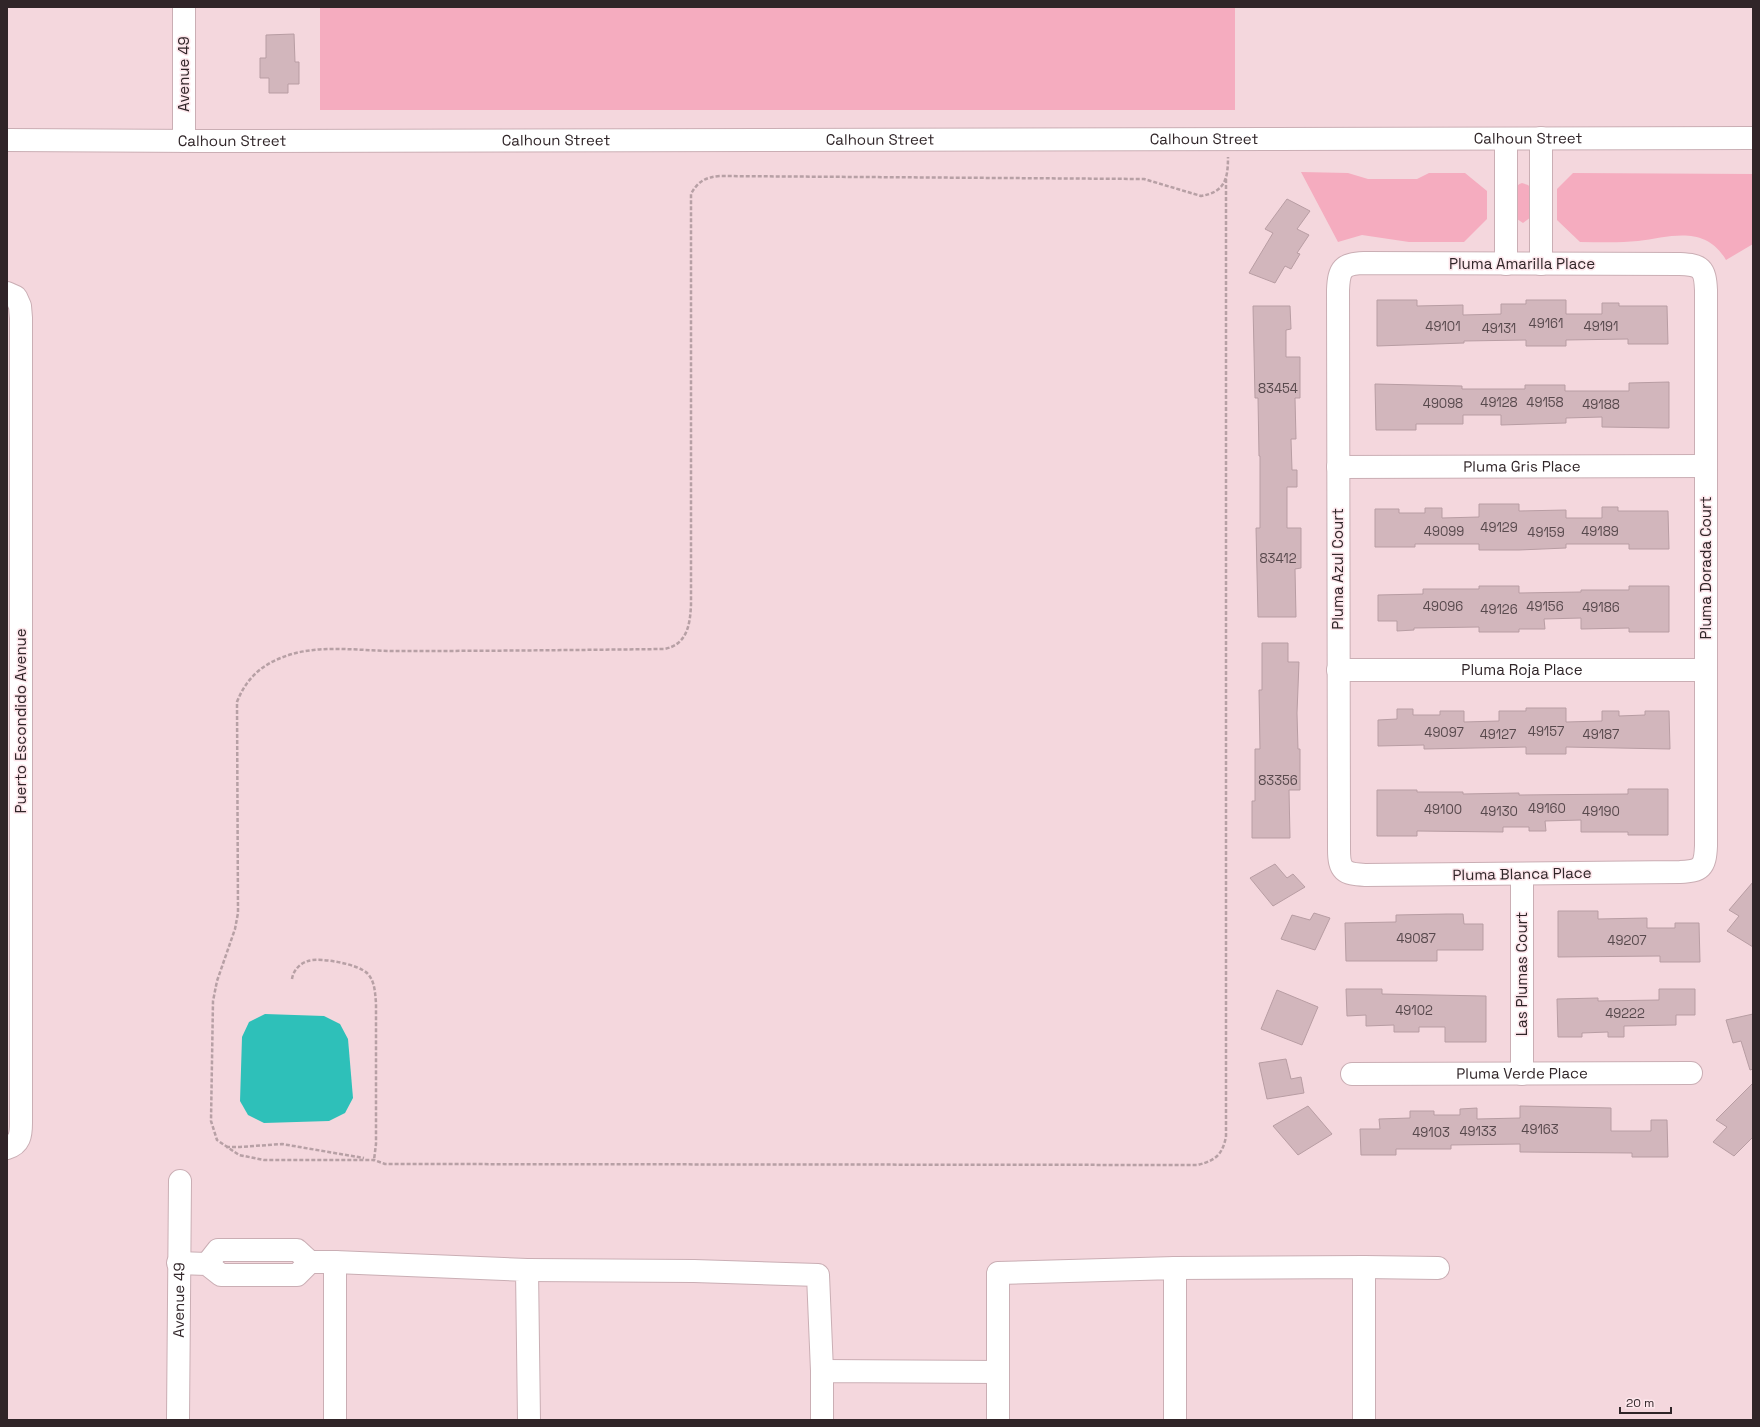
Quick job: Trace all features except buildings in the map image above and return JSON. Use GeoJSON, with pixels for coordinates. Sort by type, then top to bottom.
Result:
{"type":"FeatureCollection","features":[{"type":"Feature","properties":{"kind":"street","name":"Avenue 49"},"geometry":{"type":"LineString","coordinates":[[184,7],[184,141]]}},
{"type":"Feature","properties":{"kind":"street"},"geometry":{"type":"LineString","coordinates":[[1506,138],[1506,264]]}},
{"type":"Feature","properties":{"kind":"street"},"geometry":{"type":"LineString","coordinates":[[1540,138],[1540,264]]}},
{"type":"Feature","properties":{"kind":"street","name":"Calhoun Street"},"geometry":{"type":"LineString","coordinates":[[7,140],[1228,140],[1753,138]]}},
{"type":"Feature","properties":{"kind":"street","name":"Pluma Amarilla Place"},"geometry":{"type":"LineString","coordinates":[[1343,268],[1351,264],[1364,263],[1693,264],[1701,268]]}},
{"type":"Feature","properties":{"kind":"street","name":"Pluma Azul Court"},"geometry":{"type":"LineString","coordinates":[[1343,268],[1339,277],[1338,290],[1339,862],[1343,870]]}},
{"type":"Feature","properties":{"kind":"street","name":"Pluma Dorada Court"},"geometry":{"type":"LineString","coordinates":[[1701,268],[1705,277],[1706,290],[1706,859],[1702,868]]}},
{"type":"Feature","properties":{"kind":"street","name":"Puerto Escondido Avenue"},"geometry":{"type":"LineString","coordinates":[[12,295],[20,306],[21,318],[21,1123],[20,1136],[12,1146]]}},
{"type":"Feature","properties":{"kind":"street","name":"Pluma Gris Place"},"geometry":{"type":"LineString","coordinates":[[1338,467],[1706,466]]}},
{"type":"Feature","properties":{"kind":"street","name":"Pluma Roja Place"},"geometry":{"type":"LineString","coordinates":[[1338,670],[1706,670]]}},
{"type":"Feature","properties":{"kind":"street","name":"Pluma Blanca Place"},"geometry":{"type":"LineString","coordinates":[[1343,870],[1352,874],[1365,875],[1693,872],[1702,868]]}},
{"type":"Feature","properties":{"kind":"street","name":"Las Plumas Court"},"geometry":{"type":"LineString","coordinates":[[1522,874],[1522,1074]]}},
{"type":"Feature","properties":{"kind":"street","name":"Pluma Verde Place"},"geometry":{"type":"LineString","coordinates":[[1352,1074],[1691,1073]]}},
{"type":"Feature","properties":{"kind":"street","name":"Avenue 49"},"geometry":{"type":"LineString","coordinates":[[178,1420],[178,1263],[180,1181]]}},
{"type":"Feature","properties":{"kind":"street"},"geometry":{"type":"LineString","coordinates":[[207,1264],[218,1250],[297,1250],[310,1262],[527,1270],[694,1271],[818,1276],[822,1371],[822,1420]]}},
{"type":"Feature","properties":{"kind":"street"},"geometry":{"type":"LineString","coordinates":[[262,1250],[262,1275]]}},
{"type":"Feature","properties":{"kind":"street"},"geometry":{"type":"LineString","coordinates":[[178,1263],[207,1264],[220,1275],[297,1275],[310,1262]]}},
{"type":"Feature","properties":{"kind":"street"},"geometry":{"type":"LineString","coordinates":[[335,1262],[335,1420]]}},
{"type":"Feature","properties":{"kind":"street"},"geometry":{"type":"LineString","coordinates":[[1364,1267],[1364,1420]]}},
{"type":"Feature","properties":{"kind":"street"},"geometry":{"type":"LineString","coordinates":[[998,1420],[998,1273],[1175,1268],[1438,1268]]}},
{"type":"Feature","properties":{"kind":"street"},"geometry":{"type":"LineString","coordinates":[[1175,1268],[1175,1420]]}},
{"type":"Feature","properties":{"kind":"street"},"geometry":{"type":"LineString","coordinates":[[527,1270],[529,1420]]}},
{"type":"Feature","properties":{"kind":"street"},"geometry":{"type":"LineString","coordinates":[[822,1371],[998,1372]]}},
{"type":"Feature","properties":{"kind":"path"},"geometry":{"type":"LineString","coordinates":[[226,1147],[282,1144],[374,1160],[385,1164],[1198,1165],[1214,1160],[1224,1146],[1226,1137],[1226,179],[1228,140]]}},
{"type":"Feature","properties":{"kind":"path"},"geometry":{"type":"LineString","coordinates":[[374,1160],[264,1160],[239,1155],[217,1140],[211,1121],[213,1001],[217,981],[235,929],[238,913],[237,702],[242,687],[250,678],[270,663],[292,654],[321,650],[664,650],[672,648],[677,644],[687,632],[690,622],[691,605],[691,194],[695,186],[709,177],[1144,178],[1201,196],[1219,190],[1226,179]]}},
{"type":"Feature","properties":{"kind":"path"},"geometry":{"type":"LineString","coordinates":[[292,979],[293,974],[302,963],[309,961],[332,961],[344,963],[367,973],[374,984],[376,1003],[376,1144],[374,1160]]}},
{"type":"Feature","properties":{"kind":"shaded area"},"geometry":{"type":"Polygon","coordinates":[[[320,7],[1235,7],[1235,110],[320,110],[320,7]]]}},
{"type":"Feature","properties":{"kind":"shaded area"},"geometry":{"type":"Polygon","coordinates":[[[1301,172],[1348,173],[1368,179],[1417,179],[1429,173],[1465,173],[1487,191],[1487,219],[1464,242],[1409,242],[1362,235],[1338,242],[1301,172]]]}},
{"type":"Feature","properties":{"kind":"shaded area"},"geometry":{"type":"Polygon","coordinates":[[[1573,173],[1753,174],[1753,244],[1726,260],[1718,249],[1708,241],[1697,237],[1674,236],[1631,242],[1580,242],[1557,220],[1557,189],[1573,173]]]}},
{"type":"Feature","properties":{"kind":"shaded area"},"geometry":{"type":"Polygon","coordinates":[[[1522,183],[1531,188],[1531,217],[1523,223],[1514,217],[1513,202],[1515,188],[1522,183]]]}},
{"type":"Feature","properties":{"kind":"water"},"geometry":{"type":"Polygon","coordinates":[[[265,1014],[324,1016],[340,1024],[348,1039],[353,1098],[345,1113],[329,1121],[264,1123],[248,1115],[240,1101],[242,1037],[249,1022],[265,1014]]]}}]}
